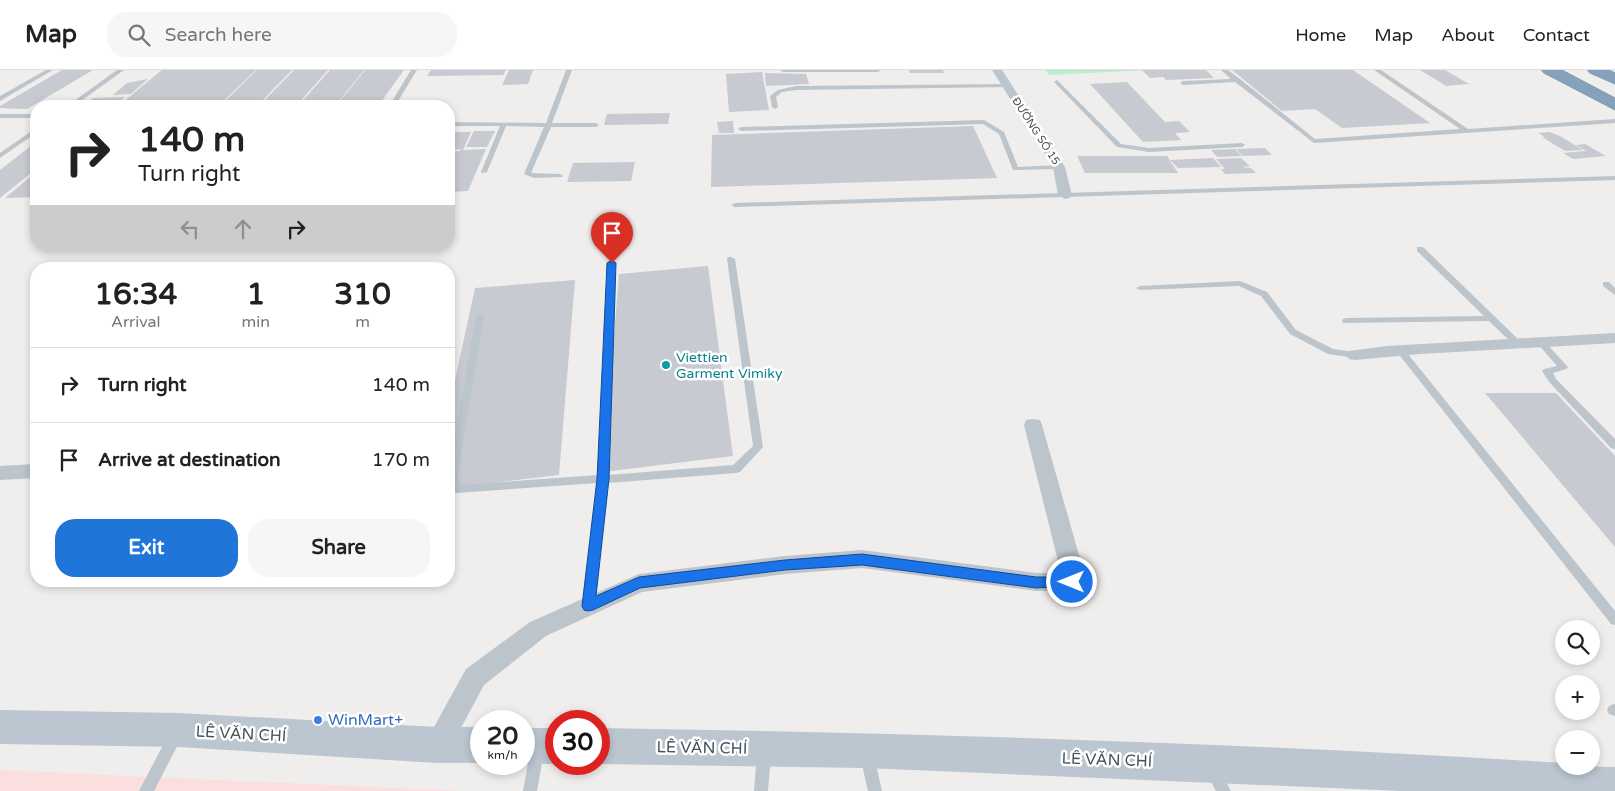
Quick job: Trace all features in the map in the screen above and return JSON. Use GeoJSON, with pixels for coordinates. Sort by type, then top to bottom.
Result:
{"type":"FeatureCollection","features":[{"type":"Feature","properties":{"kind":"highway"},"geometry":{"type":"LineString","coordinates":[[1550,70],[1615,105]]}},
{"type":"Feature","properties":{"kind":"highway"},"geometry":{"type":"LineString","coordinates":[[1563,70],[1615,97]]}},
{"type":"Feature","properties":{"kind":"highway"},"geometry":{"type":"LineString","coordinates":[[1584,70],[1615,86]]}},
{"type":"Feature","properties":{"kind":"highway"},"geometry":{"type":"LineString","coordinates":[[1596,70],[1615,79]]}},
{"type":"Feature","properties":{"kind":"main road","name":"LÊ VĂN CHÍ"},"geometry":{"type":"LineString","coordinates":[[0,727],[179,730],[438,745],[470,745]]}},
{"type":"Feature","properties":{"kind":"main road","name":"LÊ VĂN CHÍ"},"geometry":{"type":"LineString","coordinates":[[610,746],[866,750],[1216,777],[1615,786]]}},
{"type":"Feature","properties":{"kind":"street","name":"ĐƯỜNG SỐ 15"},"geometry":{"type":"LineString","coordinates":[[997,70],[1059,167],[1065,195]]}},
{"type":"Feature","properties":{"kind":"street"},"geometry":{"type":"LineString","coordinates":[[1355,355],[1400,350],[1542,344],[1615,338]]}},
{"type":"Feature","properties":{"kind":"street"},"geometry":{"type":"LineString","coordinates":[[438,745],[475,677],[538,629],[639,583],[785,565],[862,559],[1036,582],[1072,582],[1072,569],[1033,425]]}},
{"type":"Feature","properties":{"kind":"street"},"geometry":{"type":"LineString","coordinates":[[0,472],[30,471]]}},
{"type":"Feature","properties":{"kind":"lane"},"geometry":{"type":"LineString","coordinates":[[0,99],[50,70]]}},
{"type":"Feature","properties":{"kind":"lane"},"geometry":{"type":"LineString","coordinates":[[78,100],[121,70]]}},
{"type":"Feature","properties":{"kind":"lane"},"geometry":{"type":"LineString","coordinates":[[396,100],[414,70]]}},
{"type":"Feature","properties":{"kind":"lane"},"geometry":{"type":"LineString","coordinates":[[560,176],[534,176],[526,174],[548,125],[569,70]]}},
{"type":"Feature","properties":{"kind":"lane"},"geometry":{"type":"LineString","coordinates":[[783,70],[878,70]]}},
{"type":"Feature","properties":{"kind":"lane"},"geometry":{"type":"LineString","coordinates":[[1224,70],[1314,141],[1615,121]]}},
{"type":"Feature","properties":{"kind":"lane"},"geometry":{"type":"LineString","coordinates":[[1376,70],[1467,131]]}},
{"type":"Feature","properties":{"kind":"lane"},"geometry":{"type":"LineString","coordinates":[[1183,84],[1238,80]]}},
{"type":"Feature","properties":{"kind":"lane"},"geometry":{"type":"LineString","coordinates":[[1057,82],[1118,146],[1149,150],[1242,145]]}},
{"type":"Feature","properties":{"kind":"lane"},"geometry":{"type":"LineString","coordinates":[[774,107],[773,96],[780,91],[796,88],[1007,86]]}},
{"type":"Feature","properties":{"kind":"lane"},"geometry":{"type":"LineString","coordinates":[[0,89],[16,89]]}},
{"type":"Feature","properties":{"kind":"lane"},"geometry":{"type":"LineString","coordinates":[[0,116],[30,116]]}},
{"type":"Feature","properties":{"kind":"lane"},"geometry":{"type":"LineString","coordinates":[[741,128],[984,122],[1002,133],[1015,169],[1059,167]]}},
{"type":"Feature","properties":{"kind":"lane"},"geometry":{"type":"LineString","coordinates":[[455,124],[503,126],[596,125]]}},
{"type":"Feature","properties":{"kind":"lane"},"geometry":{"type":"LineString","coordinates":[[484,172],[503,126]]}},
{"type":"Feature","properties":{"kind":"lane"},"geometry":{"type":"LineString","coordinates":[[0,156],[30,134]]}},
{"type":"Feature","properties":{"kind":"lane"},"geometry":{"type":"LineString","coordinates":[[735,205],[1615,178]]}},
{"type":"Feature","properties":{"kind":"lane"},"geometry":{"type":"LineString","coordinates":[[1420,249],[1518,344]]}},
{"type":"Feature","properties":{"kind":"lane"},"geometry":{"type":"LineString","coordinates":[[455,486],[456,489],[736,470],[758,447],[731,258]]}},
{"type":"Feature","properties":{"kind":"lane"},"geometry":{"type":"LineString","coordinates":[[588,606],[603,479],[612,263]]}},
{"type":"Feature","properties":{"kind":"lane"},"geometry":{"type":"LineString","coordinates":[[1140,288],[1240,283],[1264,294],[1293,332],[1331,352],[1355,355]]}},
{"type":"Feature","properties":{"kind":"lane"},"geometry":{"type":"LineString","coordinates":[[1606,284],[1615,292]]}},
{"type":"Feature","properties":{"kind":"lane"},"geometry":{"type":"LineString","coordinates":[[455,462],[480,316]]}},
{"type":"Feature","properties":{"kind":"lane"},"geometry":{"type":"LineString","coordinates":[[1346,322],[1491,318]]}},
{"type":"Feature","properties":{"kind":"lane"},"geometry":{"type":"LineString","coordinates":[[1542,344],[1563,367],[1547,371],[1553,381],[1615,445]]}},
{"type":"Feature","properties":{"kind":"lane"},"geometry":{"type":"LineString","coordinates":[[1400,350],[1615,620]]}},
{"type":"Feature","properties":{"kind":"lane"},"geometry":{"type":"LineString","coordinates":[[146,791],[179,730]]}},
{"type":"Feature","properties":{"kind":"lane"},"geometry":{"type":"LineString","coordinates":[[530,791],[539,746]]}},
{"type":"Feature","properties":{"kind":"lane"},"geometry":{"type":"LineString","coordinates":[[761,791],[765,748]]}},
{"type":"Feature","properties":{"kind":"lane"},"geometry":{"type":"LineString","coordinates":[[866,750],[876,791]]}},
{"type":"Feature","properties":{"kind":"shaded area"},"geometry":{"type":"Polygon","coordinates":[[[0,770],[459,791],[0,791],[0,770]]]}},
{"type":"Feature","properties":{"kind":"green space"},"geometry":{"type":"Polygon","coordinates":[[[1045,70],[1149,70],[1049,75],[1045,70]]]}},
{"type":"Feature","properties":{"kind":"building"},"geometry":{"type":"Polygon","coordinates":[[[62,70],[93,70],[42,100],[30,100],[30,107],[27,109],[0,108],[0,106],[62,70]]]}},
{"type":"Feature","properties":{"kind":"building"},"geometry":{"type":"Polygon","coordinates":[[[162,70],[256,70],[224,100],[125,100],[162,70]]]}},
{"type":"Feature","properties":{"kind":"building"},"geometry":{"type":"Polygon","coordinates":[[[257,70],[292,70],[263,100],[226,100],[257,70]]]}},
{"type":"Feature","properties":{"kind":"building"},"geometry":{"type":"Polygon","coordinates":[[[294,70],[328,70],[301,100],[265,100],[294,70]]]}},
{"type":"Feature","properties":{"kind":"building"},"geometry":{"type":"Polygon","coordinates":[[[330,70],[364,70],[340,100],[303,100],[330,70]]]}},
{"type":"Feature","properties":{"kind":"building"},"geometry":{"type":"Polygon","coordinates":[[[365,70],[404,70],[382,100],[341,100],[365,70]]]}},
{"type":"Feature","properties":{"kind":"building"},"geometry":{"type":"Polygon","coordinates":[[[431,70],[506,70],[503,75],[427,76],[431,70]]]}},
{"type":"Feature","properties":{"kind":"building"},"geometry":{"type":"Polygon","coordinates":[[[509,70],[533,70],[528,84],[502,85],[509,70]]]}},
{"type":"Feature","properties":{"kind":"building"},"geometry":{"type":"Polygon","coordinates":[[[909,70],[943,70],[944,73],[910,73],[909,70]]]}},
{"type":"Feature","properties":{"kind":"building"},"geometry":{"type":"Polygon","coordinates":[[[1142,70],[1206,70],[1214,78],[1166,80],[1163,77],[1150,78],[1142,70]]]}},
{"type":"Feature","properties":{"kind":"building"},"geometry":{"type":"Polygon","coordinates":[[[1232,70],[1353,70],[1430,123],[1342,128],[1315,109],[1282,111],[1232,70]]]}},
{"type":"Feature","properties":{"kind":"building"},"geometry":{"type":"Polygon","coordinates":[[[1420,70],[1445,70],[1469,84],[1446,86],[1420,70]]]}},
{"type":"Feature","properties":{"kind":"building"},"geometry":{"type":"Polygon","coordinates":[[[762,72],[769,110],[729,112],[726,74],[762,72]]]}},
{"type":"Feature","properties":{"kind":"building"},"geometry":{"type":"Polygon","coordinates":[[[765,73],[806,74],[809,84],[766,86],[765,73]]]}},
{"type":"Feature","properties":{"kind":"building"},"geometry":{"type":"Polygon","coordinates":[[[148,79],[131,94],[113,95],[127,83],[148,79]]]}},
{"type":"Feature","properties":{"kind":"building"},"geometry":{"type":"Polygon","coordinates":[[[1127,82],[1165,122],[1179,121],[1190,132],[1175,133],[1181,140],[1143,142],[1090,84],[1127,82]]]}},
{"type":"Feature","properties":{"kind":"building"},"geometry":{"type":"Polygon","coordinates":[[[125,97],[121,100],[90,100],[93,98],[125,97]]]}},
{"type":"Feature","properties":{"kind":"building"},"geometry":{"type":"Polygon","coordinates":[[[670,113],[668,124],[604,125],[607,114],[670,113]]]}},
{"type":"Feature","properties":{"kind":"building"},"geometry":{"type":"Polygon","coordinates":[[[733,121],[734,133],[719,133],[717,122],[733,121]]]}},
{"type":"Feature","properties":{"kind":"building"},"geometry":{"type":"Polygon","coordinates":[[[973,126],[997,178],[711,187],[712,135],[973,126]]]}},
{"type":"Feature","properties":{"kind":"building"},"geometry":{"type":"Polygon","coordinates":[[[474,131],[495,131],[487,147],[466,147],[474,131]]]}},
{"type":"Feature","properties":{"kind":"building"},"geometry":{"type":"Polygon","coordinates":[[[455,132],[471,132],[463,150],[486,149],[468,191],[455,192],[455,151],[461,149],[455,150],[455,132]]]}},
{"type":"Feature","properties":{"kind":"building"},"geometry":{"type":"Polygon","coordinates":[[[1549,132],[1560,136],[1583,150],[1565,151],[1538,133],[1549,132]]]}},
{"type":"Feature","properties":{"kind":"building"},"geometry":{"type":"Polygon","coordinates":[[[1585,144],[1606,156],[1573,159],[1563,153],[1586,151],[1576,145],[1585,144]]]}},
{"type":"Feature","properties":{"kind":"building"},"geometry":{"type":"Polygon","coordinates":[[[30,147],[30,174],[0,198],[0,170],[30,147]]]}},
{"type":"Feature","properties":{"kind":"building"},"geometry":{"type":"Polygon","coordinates":[[[1265,148],[1272,155],[1243,156],[1236,149],[1265,148]]]}},
{"type":"Feature","properties":{"kind":"building"},"geometry":{"type":"Polygon","coordinates":[[[1235,149],[1242,156],[1217,157],[1211,150],[1235,149]]]}},
{"type":"Feature","properties":{"kind":"building"},"geometry":{"type":"Polygon","coordinates":[[[1077,156],[1167,156],[1178,173],[1085,173],[1077,156]]]}},
{"type":"Feature","properties":{"kind":"building"},"geometry":{"type":"Polygon","coordinates":[[[1213,158],[1221,167],[1178,168],[1170,160],[1213,158]]]}},
{"type":"Feature","properties":{"kind":"building"},"geometry":{"type":"Polygon","coordinates":[[[1241,158],[1250,166],[1241,167],[1251,168],[1256,173],[1225,174],[1221,169],[1225,169],[1216,159],[1241,158]]]}},
{"type":"Feature","properties":{"kind":"building"},"geometry":{"type":"Polygon","coordinates":[[[635,162],[631,181],[567,182],[573,163],[635,162]]]}},
{"type":"Feature","properties":{"kind":"building"},"geometry":{"type":"Polygon","coordinates":[[[30,177],[30,197],[5,198],[30,177]]]}},
{"type":"Feature","properties":{"kind":"building","name":"Viettien Garment Vimiky"},"geometry":{"type":"Polygon","coordinates":[[[708,266],[733,456],[603,472],[619,274],[708,266]]]}},
{"type":"Feature","properties":{"kind":"building"},"geometry":{"type":"Polygon","coordinates":[[[575,280],[559,475],[455,487],[455,380],[475,288],[575,280]]]}},
{"type":"Feature","properties":{"kind":"building"},"geometry":{"type":"Polygon","coordinates":[[[1485,393],[1556,393],[1615,456],[1615,547],[1485,393]]]}},
{"type":"Feature","properties":{"kind":"place","name":"Viettien Garment Vimiky"},"geometry":{"type":"Point","coordinates":[666,365]}},
{"type":"Feature","properties":{"kind":"place","name":"WinMart+"},"geometry":{"type":"Point","coordinates":[318,720]}},
{"type":"Feature","properties":{"kind":"route"},"geometry":{"type":"LineString","coordinates":[[612,263],[603,479],[588,606],[639,583],[785,565],[862,559],[1036,582],[1072,582]]}}]}
